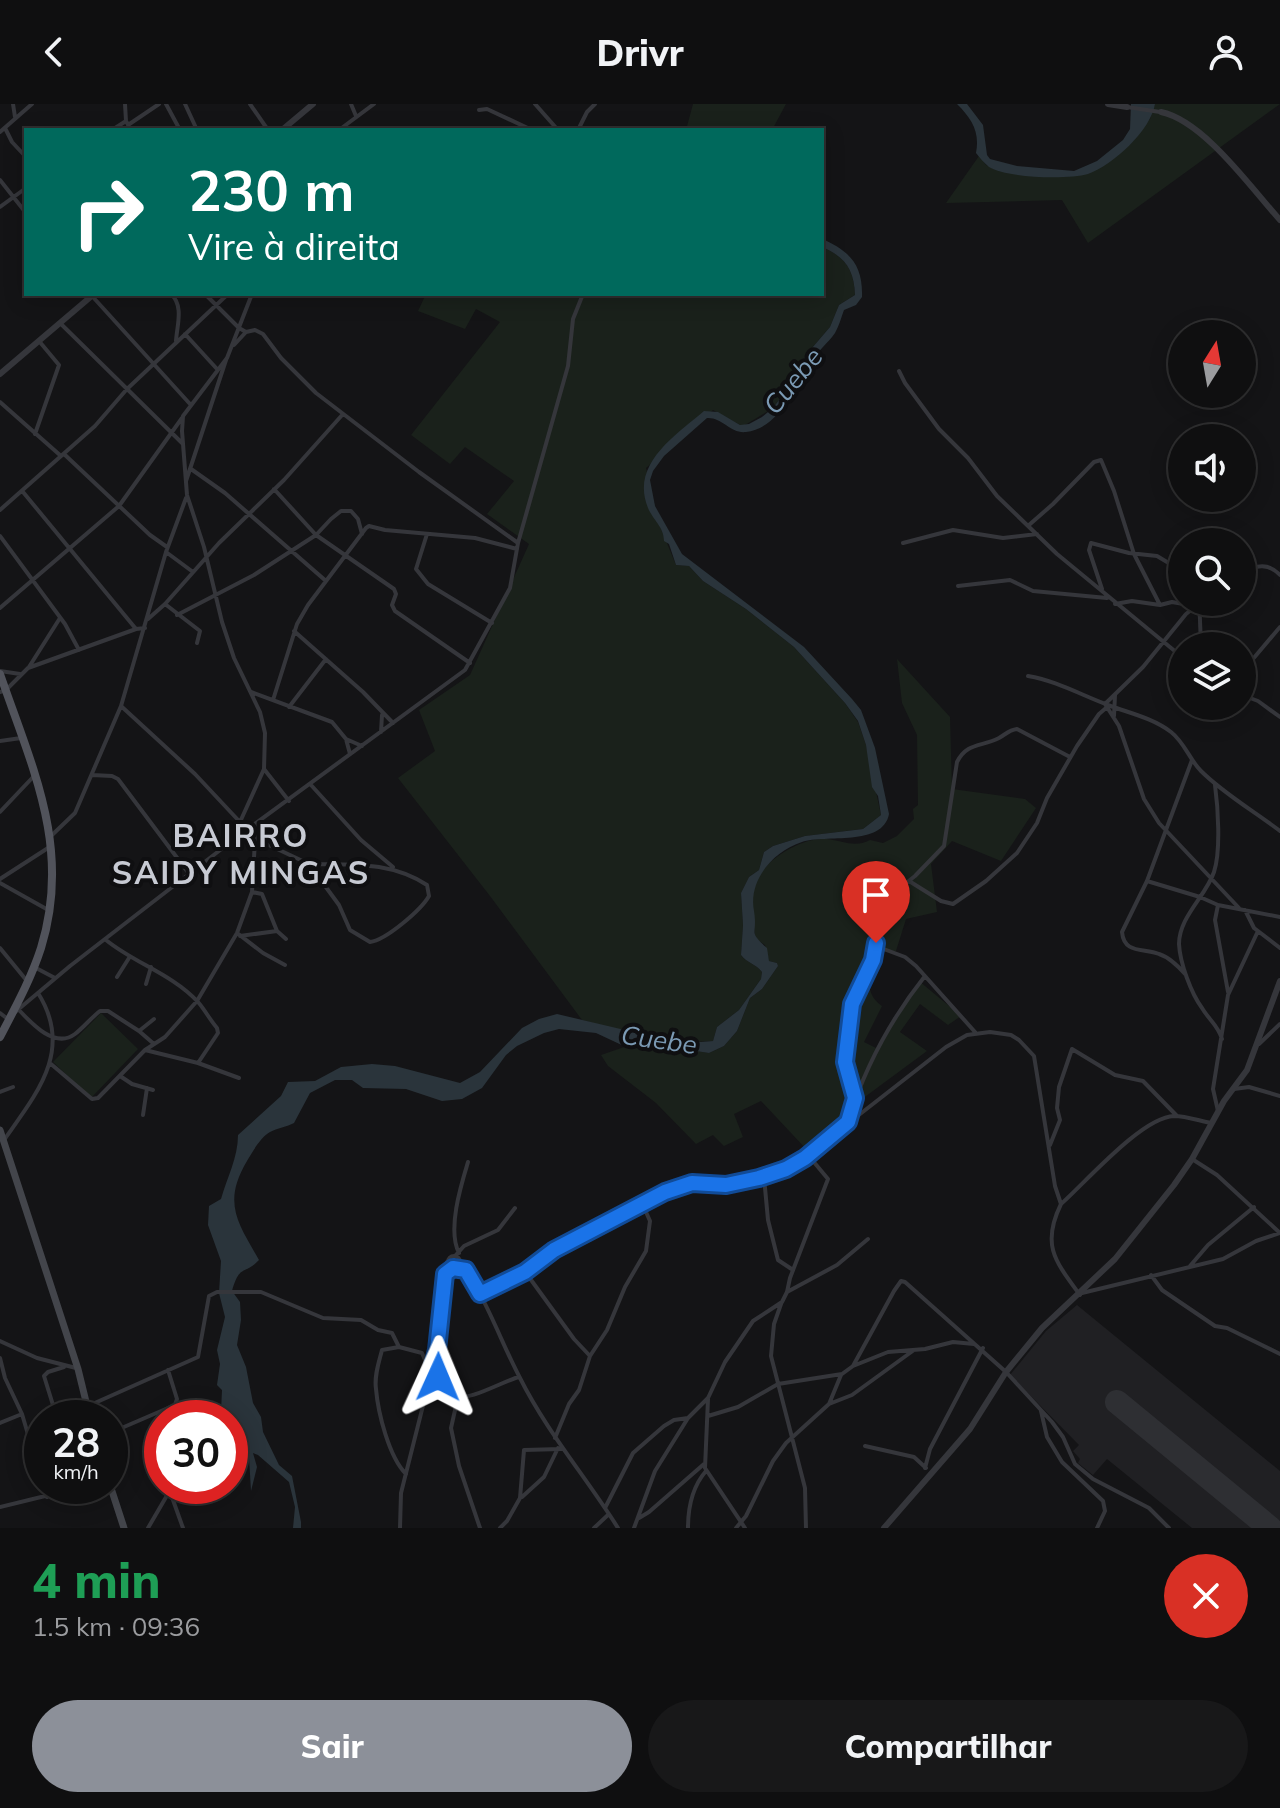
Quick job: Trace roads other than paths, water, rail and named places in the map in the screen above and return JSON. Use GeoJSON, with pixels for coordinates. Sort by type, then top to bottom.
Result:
{"type":"FeatureCollection","features":[{"type":"Feature","properties":{"kind":"main road"},"geometry":{"type":"LineString","coordinates":[[0,673],[3,691],[36,774],[51,841],[50,911],[34,966],[0,1037]]}},
{"type":"Feature","properties":{"kind":"main road"},"geometry":{"type":"LineString","coordinates":[[0,1130],[3,1153],[78,1369],[85,1400]]}},
{"type":"Feature","properties":{"kind":"main road"},"geometry":{"type":"LineString","coordinates":[[116,1504],[124,1528]]}},
{"type":"Feature","properties":{"kind":"street"},"geometry":{"type":"LineString","coordinates":[[24,155],[2,130],[32,104]]}},
{"type":"Feature","properties":{"kind":"street"},"geometry":{"type":"LineString","coordinates":[[125,104],[128,125],[159,104]]}},
{"type":"Feature","properties":{"kind":"street"},"geometry":{"type":"LineString","coordinates":[[166,104],[178,128]]}},
{"type":"Feature","properties":{"kind":"street"},"geometry":{"type":"LineString","coordinates":[[185,104],[196,128]]}},
{"type":"Feature","properties":{"kind":"street"},"geometry":{"type":"LineString","coordinates":[[250,104],[267,128]]}},
{"type":"Feature","properties":{"kind":"street"},"geometry":{"type":"LineString","coordinates":[[284,128],[313,104]]}},
{"type":"Feature","properties":{"kind":"street"},"geometry":{"type":"LineString","coordinates":[[351,104],[356,116]]}},
{"type":"Feature","properties":{"kind":"street"},"geometry":{"type":"LineString","coordinates":[[341,128],[374,104]]}},
{"type":"Feature","properties":{"kind":"street"},"geometry":{"type":"LineString","coordinates":[[535,104],[556,128]]}},
{"type":"Feature","properties":{"kind":"street"},"geometry":{"type":"LineString","coordinates":[[579,128],[595,104]]}},
{"type":"Feature","properties":{"kind":"street"},"geometry":{"type":"LineString","coordinates":[[1108,104],[1177,116],[1216,149],[1280,220]]}},
{"type":"Feature","properties":{"kind":"street"},"geometry":{"type":"LineString","coordinates":[[15,119],[14,107],[24,111]]}},
{"type":"Feature","properties":{"kind":"street"},"geometry":{"type":"LineString","coordinates":[[479,110],[487,109],[528,128]]}},
{"type":"Feature","properties":{"kind":"street"},"geometry":{"type":"LineString","coordinates":[[0,180],[24,210]]}},
{"type":"Feature","properties":{"kind":"street"},"geometry":{"type":"LineString","coordinates":[[0,207],[24,190]]}},
{"type":"Feature","properties":{"kind":"street"},"geometry":{"type":"LineString","coordinates":[[0,374],[90,296],[191,405]]}},
{"type":"Feature","properties":{"kind":"street"},"geometry":{"type":"LineString","coordinates":[[173,296],[179,309],[175,343]]}},
{"type":"Feature","properties":{"kind":"street"},"geometry":{"type":"LineString","coordinates":[[207,296],[246,332]]}},
{"type":"Feature","properties":{"kind":"street"},"geometry":{"type":"LineString","coordinates":[[0,510],[95,426],[127,389],[226,296]]}},
{"type":"Feature","properties":{"kind":"street"},"geometry":{"type":"LineString","coordinates":[[185,483],[251,296]]}},
{"type":"Feature","properties":{"kind":"street"},"geometry":{"type":"LineString","coordinates":[[13,1015],[55,978],[237,837],[458,678],[470,663],[510,588],[518,546],[566,375],[572,327],[582,296]]}},
{"type":"Feature","properties":{"kind":"street"},"geometry":{"type":"LineString","coordinates":[[60,323],[182,443]]}},
{"type":"Feature","properties":{"kind":"street"},"geometry":{"type":"LineString","coordinates":[[232,348],[246,332],[255,330],[263,334],[316,393],[518,546]]}},
{"type":"Feature","properties":{"kind":"street"},"geometry":{"type":"LineString","coordinates":[[185,334],[217,369]]}},
{"type":"Feature","properties":{"kind":"street"},"geometry":{"type":"LineString","coordinates":[[35,434],[59,365],[39,341]]}},
{"type":"Feature","properties":{"kind":"street"},"geometry":{"type":"LineString","coordinates":[[0,608],[119,506],[227,358]]}},
{"type":"Feature","properties":{"kind":"street"},"geometry":{"type":"LineString","coordinates":[[899,371],[939,429],[968,458],[997,496],[1057,554],[1103,591]]}},
{"type":"Feature","properties":{"kind":"street"},"geometry":{"type":"LineString","coordinates":[[0,402],[193,572]]}},
{"type":"Feature","properties":{"kind":"street"},"geometry":{"type":"LineString","coordinates":[[338,410],[338,419]]}},
{"type":"Feature","properties":{"kind":"street"},"geometry":{"type":"LineString","coordinates":[[146,620],[165,604],[206,556],[250,515],[344,414]]}},
{"type":"Feature","properties":{"kind":"street"},"geometry":{"type":"LineString","coordinates":[[183,416],[187,495],[234,658],[263,721],[266,747],[264,769],[240,822],[237,837]]}},
{"type":"Feature","properties":{"kind":"street"},"geometry":{"type":"LineString","coordinates":[[1029,525],[1094,462],[1101,460],[1134,554],[1160,605]]}},
{"type":"Feature","properties":{"kind":"street"},"geometry":{"type":"LineString","coordinates":[[191,469],[225,493],[326,581]]}},
{"type":"Feature","properties":{"kind":"street"},"geometry":{"type":"LineString","coordinates":[[274,489],[316,535],[394,589],[396,594],[392,605],[395,611],[470,663]]}},
{"type":"Feature","properties":{"kind":"street"},"geometry":{"type":"LineString","coordinates":[[23,492],[136,629]]}},
{"type":"Feature","properties":{"kind":"street"},"geometry":{"type":"LineString","coordinates":[[50,911],[0,881],[51,841],[75,813],[121,706],[167,550],[187,495]]}},
{"type":"Feature","properties":{"kind":"street"},"geometry":{"type":"LineString","coordinates":[[180,615],[254,575],[316,535],[331,519],[347,510],[355,514],[362,534]]}},
{"type":"Feature","properties":{"kind":"street"},"geometry":{"type":"LineString","coordinates":[[273,700],[297,624],[369,526],[475,538],[505,547],[518,546]]}},
{"type":"Feature","properties":{"kind":"street"},"geometry":{"type":"LineString","coordinates":[[903,543],[953,530],[1003,538],[1037,534]]}},
{"type":"Feature","properties":{"kind":"street"},"geometry":{"type":"LineString","coordinates":[[427,534],[416,569],[428,584],[492,623]]}},
{"type":"Feature","properties":{"kind":"street"},"geometry":{"type":"LineString","coordinates":[[0,536],[60,618],[79,650]]}},
{"type":"Feature","properties":{"kind":"street"},"geometry":{"type":"LineString","coordinates":[[1168,562],[1162,558],[1089,544],[1107,598],[1168,645]]}},
{"type":"Feature","properties":{"kind":"street"},"geometry":{"type":"LineString","coordinates":[[505,547],[515,559]]}},
{"type":"Feature","properties":{"kind":"street"},"geometry":{"type":"LineString","coordinates":[[1256,567],[1273,568],[1280,575]]}},
{"type":"Feature","properties":{"kind":"street"},"geometry":{"type":"LineString","coordinates":[[958,586],[1010,580],[1028,590],[1107,598]]}},
{"type":"Feature","properties":{"kind":"street"},"geometry":{"type":"LineString","coordinates":[[1115,604],[1132,601],[1160,605],[1168,603]]}},
{"type":"Feature","properties":{"kind":"street"},"geometry":{"type":"LineString","coordinates":[[165,604],[200,631],[197,643]]}},
{"type":"Feature","properties":{"kind":"street"},"geometry":{"type":"LineString","coordinates":[[909,881],[941,901],[953,904],[986,881],[1024,844],[1070,757],[1099,714],[1165,643],[1185,616]]}},
{"type":"Feature","properties":{"kind":"street"},"geometry":{"type":"LineString","coordinates":[[28,668],[60,618]]}},
{"type":"Feature","properties":{"kind":"street"},"geometry":{"type":"LineString","coordinates":[[1256,655],[1280,627]]}},
{"type":"Feature","properties":{"kind":"street"},"geometry":{"type":"LineString","coordinates":[[3,691],[28,668],[145,628]]}},
{"type":"Feature","properties":{"kind":"street"},"geometry":{"type":"LineString","coordinates":[[296,632],[393,723]]}},
{"type":"Feature","properties":{"kind":"street"},"geometry":{"type":"LineString","coordinates":[[289,707],[326,659]]}},
{"type":"Feature","properties":{"kind":"street"},"geometry":{"type":"LineString","coordinates":[[0,673],[20,674]]}},
{"type":"Feature","properties":{"kind":"street"},"geometry":{"type":"LineString","coordinates":[[1028,676],[1072,688],[1106,706],[1164,727],[1184,745],[1192,760],[1215,783],[1280,831]]}},
{"type":"Feature","properties":{"kind":"street"},"geometry":{"type":"LineString","coordinates":[[250,691],[332,722],[346,739],[350,754]]}},
{"type":"Feature","properties":{"kind":"street"},"geometry":{"type":"LineString","coordinates":[[1114,716],[1115,695]]}},
{"type":"Feature","properties":{"kind":"street"},"geometry":{"type":"LineString","coordinates":[[1256,700],[1280,717]]}},
{"type":"Feature","properties":{"kind":"street"},"geometry":{"type":"LineString","coordinates":[[121,706],[195,774],[240,822]]}},
{"type":"Feature","properties":{"kind":"street"},"geometry":{"type":"LineString","coordinates":[[1106,706],[1114,716],[1144,799],[1165,828],[1242,909],[1250,924],[1280,948]]}},
{"type":"Feature","properties":{"kind":"street"},"geometry":{"type":"LineString","coordinates":[[381,732],[382,714]]}},
{"type":"Feature","properties":{"kind":"street"},"geometry":{"type":"LineString","coordinates":[[855,1098],[845,1065],[854,998],[873,960],[877,940],[874,913],[946,844],[957,762],[970,747],[997,740],[1010,730],[1017,729],[1070,757]]}},
{"type":"Feature","properties":{"kind":"street"},"geometry":{"type":"LineString","coordinates":[[0,741],[23,738]]}},
{"type":"Feature","properties":{"kind":"street"},"geometry":{"type":"LineString","coordinates":[[346,739],[362,746]]}},
{"type":"Feature","properties":{"kind":"street"},"geometry":{"type":"LineString","coordinates":[[1188,977],[1162,954],[1132,949],[1123,940],[1123,929],[1147,881],[1192,760]]}},
{"type":"Feature","properties":{"kind":"street"},"geometry":{"type":"LineString","coordinates":[[264,769],[289,801]]}},
{"type":"Feature","properties":{"kind":"street"},"geometry":{"type":"LineString","coordinates":[[0,812],[36,774]]}},
{"type":"Feature","properties":{"kind":"street"},"geometry":{"type":"LineString","coordinates":[[92,775],[118,779],[190,875]]}},
{"type":"Feature","properties":{"kind":"street"},"geometry":{"type":"LineString","coordinates":[[1215,783],[1219,820],[1217,863],[1187,919],[1180,940],[1188,977],[1202,1009],[1216,1024],[1222,1039]]}},
{"type":"Feature","properties":{"kind":"street"},"geometry":{"type":"LineString","coordinates":[[311,785],[361,840],[395,869]]}},
{"type":"Feature","properties":{"kind":"street"},"geometry":{"type":"LineString","coordinates":[[51,1064],[92,1099],[98,1098],[145,1050],[165,1037],[197,1001],[239,934],[252,892],[256,823]]}},
{"type":"Feature","properties":{"kind":"street"},"geometry":{"type":"LineString","coordinates":[[256,839],[309,864],[359,863],[395,869],[427,885],[429,896],[401,923],[373,943],[350,930],[339,905],[309,864]]}},
{"type":"Feature","properties":{"kind":"street"},"geometry":{"type":"LineString","coordinates":[[1147,881],[1218,905],[1280,917]]}},
{"type":"Feature","properties":{"kind":"street"},"geometry":{"type":"LineString","coordinates":[[252,892],[262,894],[277,931],[286,939]]}},
{"type":"Feature","properties":{"kind":"street"},"geometry":{"type":"LineString","coordinates":[[1218,905],[1215,920],[1228,995]]}},
{"type":"Feature","properties":{"kind":"street"},"geometry":{"type":"LineString","coordinates":[[239,934],[277,931]]}},
{"type":"Feature","properties":{"kind":"street"},"geometry":{"type":"LineString","coordinates":[[1218,1111],[1213,1089],[1228,995],[1258,931]]}},
{"type":"Feature","properties":{"kind":"street"},"geometry":{"type":"LineString","coordinates":[[239,934],[285,965]]}},
{"type":"Feature","properties":{"kind":"street"},"geometry":{"type":"LineString","coordinates":[[106,940],[129,958],[151,967],[197,1001],[218,1030],[198,1063]]}},
{"type":"Feature","properties":{"kind":"street"},"geometry":{"type":"LineString","coordinates":[[877,940],[881,948],[905,957],[975,1032]]}},
{"type":"Feature","properties":{"kind":"street"},"geometry":{"type":"LineString","coordinates":[[0,948],[27,981]]}},
{"type":"Feature","properties":{"kind":"street"},"geometry":{"type":"LineString","coordinates":[[117,977],[129,958]]}},
{"type":"Feature","properties":{"kind":"street"},"geometry":{"type":"LineString","coordinates":[[34,966],[55,978]]}},
{"type":"Feature","properties":{"kind":"street"},"geometry":{"type":"LineString","coordinates":[[146,984],[151,967]]}},
{"type":"Feature","properties":{"kind":"street"},"geometry":{"type":"LineString","coordinates":[[848,1122],[855,1098],[884,1035],[925,976]]}},
{"type":"Feature","properties":{"kind":"street"},"geometry":{"type":"LineString","coordinates":[[884,1528],[927,1471],[970,1429],[1006,1372],[1042,1328],[1115,1259],[1192,1159],[1218,1111],[1247,1070],[1280,981]]}},
{"type":"Feature","properties":{"kind":"street"},"geometry":{"type":"LineString","coordinates":[[3,1142],[51,1064],[49,1012],[38,993]]}},
{"type":"Feature","properties":{"kind":"street"},"geometry":{"type":"LineString","coordinates":[[0,1013],[13,1015],[51,1037],[61,1039],[72,1037],[100,1011],[108,1011],[154,1044]]}},
{"type":"Feature","properties":{"kind":"street"},"geometry":{"type":"LineString","coordinates":[[139,1031],[154,1019]]}},
{"type":"Feature","properties":{"kind":"street"},"geometry":{"type":"LineString","coordinates":[[1259,1044],[1280,1024]]}},
{"type":"Feature","properties":{"kind":"street"},"geometry":{"type":"LineString","coordinates":[[480,1294],[525,1272],[554,1250],[642,1203],[692,1183],[726,1185],[786,1169],[946,1047],[975,1032],[1011,1035],[1034,1056],[1061,1204]]}},
{"type":"Feature","properties":{"kind":"street"},"geometry":{"type":"LineString","coordinates":[[1049,1147],[1060,1120],[1057,1108],[1059,1087],[1072,1049],[1115,1075],[1143,1081],[1177,1116]]}},
{"type":"Feature","properties":{"kind":"street"},"geometry":{"type":"LineString","coordinates":[[145,1050],[198,1063],[239,1078]]}},
{"type":"Feature","properties":{"kind":"street"},"geometry":{"type":"LineString","coordinates":[[120,1076],[150,1089],[143,1115]]}},
{"type":"Feature","properties":{"kind":"street"},"geometry":{"type":"LineString","coordinates":[[0,1092],[13,1087]]}},
{"type":"Feature","properties":{"kind":"street"},"geometry":{"type":"LineString","coordinates":[[1234,1089],[1249,1087],[1280,1096]]}},
{"type":"Feature","properties":{"kind":"street"},"geometry":{"type":"LineString","coordinates":[[1081,1294],[1058,1265],[1052,1246],[1052,1222],[1061,1204],[1099,1166],[1138,1134],[1163,1119],[1177,1116],[1211,1123]]}},
{"type":"Feature","properties":{"kind":"street"},"geometry":{"type":"LineString","coordinates":[[806,1528],[805,1488],[771,1346],[774,1324],[828,1179],[808,1155]]}},
{"type":"Feature","properties":{"kind":"street"},"geometry":{"type":"LineString","coordinates":[[1081,1294],[1223,1259],[1256,1241],[1280,1233],[1217,1175],[1192,1159]]}},
{"type":"Feature","properties":{"kind":"street"},"geometry":{"type":"LineString","coordinates":[[468,1162],[454,1231],[460,1262],[480,1294],[519,1377],[560,1448],[618,1528]]}},
{"type":"Feature","properties":{"kind":"street"},"geometry":{"type":"LineString","coordinates":[[764,1177],[768,1220],[778,1260],[793,1270]]}},
{"type":"Feature","properties":{"kind":"street"},"geometry":{"type":"LineString","coordinates":[[555,1438],[569,1404],[579,1390],[590,1356],[607,1330],[625,1287],[646,1251],[650,1221],[642,1203]]}},
{"type":"Feature","properties":{"kind":"street"},"geometry":{"type":"LineString","coordinates":[[1190,1266],[1208,1245],[1254,1207]]}},
{"type":"Feature","properties":{"kind":"street"},"geometry":{"type":"LineString","coordinates":[[400,1528],[401,1493],[437,1350],[447,1262],[464,1246],[498,1230],[515,1208]]}},
{"type":"Feature","properties":{"kind":"street"},"geometry":{"type":"LineString","coordinates":[[787,1292],[837,1265],[868,1239]]}},
{"type":"Feature","properties":{"kind":"street"},"geometry":{"type":"LineString","coordinates":[[447,1262],[455,1268],[466,1270]]}},
{"type":"Feature","properties":{"kind":"street"},"geometry":{"type":"LineString","coordinates":[[445,1274],[460,1262]]}},
{"type":"Feature","properties":{"kind":"street"},"geometry":{"type":"LineString","coordinates":[[525,1272],[590,1356]]}},
{"type":"Feature","properties":{"kind":"street"},"geometry":{"type":"LineString","coordinates":[[1151,1275],[1162,1290],[1215,1326],[1227,1328],[1280,1354]]}},
{"type":"Feature","properties":{"kind":"street"},"geometry":{"type":"LineString","coordinates":[[853,1366],[894,1291],[903,1281],[983,1348],[1006,1372],[1052,1422],[1082,1472],[1149,1508],[1169,1528]]}},
{"type":"Feature","properties":{"kind":"street"},"geometry":{"type":"LineString","coordinates":[[100,1400],[198,1357],[207,1300],[217,1292],[261,1292],[323,1318],[361,1320],[378,1330],[392,1333],[399,1347]]}},
{"type":"Feature","properties":{"kind":"street"},"geometry":{"type":"LineString","coordinates":[[634,1528],[655,1471],[688,1418],[708,1398],[725,1362],[746,1329],[762,1314],[782,1302]]}},
{"type":"Feature","properties":{"kind":"street"},"geometry":{"type":"LineString","coordinates":[[0,1341],[37,1358],[78,1369]]}},
{"type":"Feature","properties":{"kind":"street"},"geometry":{"type":"LineString","coordinates":[[708,1416],[738,1407],[778,1384],[842,1374],[853,1366],[888,1352],[953,1342],[976,1344]]}},
{"type":"Feature","properties":{"kind":"street"},"geometry":{"type":"LineString","coordinates":[[406,1474],[389,1447],[376,1389],[382,1350],[399,1347],[422,1353],[431,1374],[441,1379],[452,1395],[458,1397],[473,1396],[519,1377]]}},
{"type":"Feature","properties":{"kind":"street"},"geometry":{"type":"LineString","coordinates":[[927,1471],[930,1449],[983,1348]]}},
{"type":"Feature","properties":{"kind":"street"},"geometry":{"type":"LineString","coordinates":[[829,1404],[852,1395],[915,1349]]}},
{"type":"Feature","properties":{"kind":"street"},"geometry":{"type":"LineString","coordinates":[[0,1358],[5,1378],[24,1421]]}},
{"type":"Feature","properties":{"kind":"street"},"geometry":{"type":"LineString","coordinates":[[51,1400],[44,1376],[66,1367]]}},
{"type":"Feature","properties":{"kind":"street"},"geometry":{"type":"LineString","coordinates":[[128,1425],[175,1405],[177,1399],[168,1370]]}},
{"type":"Feature","properties":{"kind":"street"},"geometry":{"type":"LineString","coordinates":[[736,1528],[773,1461],[791,1437],[802,1431],[829,1404],[842,1374]]}},
{"type":"Feature","properties":{"kind":"street"},"geometry":{"type":"LineString","coordinates":[[458,1397],[451,1428],[459,1466],[480,1528]]}},
{"type":"Feature","properties":{"kind":"street"},"geometry":{"type":"LineString","coordinates":[[708,1398],[704,1464],[745,1528]]}},
{"type":"Feature","properties":{"kind":"street"},"geometry":{"type":"LineString","coordinates":[[1041,1411],[1047,1437],[1062,1462],[1072,1475],[1103,1501],[1105,1511],[1097,1528]]}},
{"type":"Feature","properties":{"kind":"street"},"geometry":{"type":"LineString","coordinates":[[0,1423],[22,1414]]}},
{"type":"Feature","properties":{"kind":"street"},"geometry":{"type":"LineString","coordinates":[[605,1508],[639,1446],[674,1420],[688,1418]]}},
{"type":"Feature","properties":{"kind":"street"},"geometry":{"type":"LineString","coordinates":[[865,1446],[914,1457],[927,1471]]}},
{"type":"Feature","properties":{"kind":"street"},"geometry":{"type":"LineString","coordinates":[[520,1498],[524,1450],[560,1448]]}},
{"type":"Feature","properties":{"kind":"street"},"geometry":{"type":"LineString","coordinates":[[500,1528],[520,1498],[544,1477],[560,1448]]}},
{"type":"Feature","properties":{"kind":"street"},"geometry":{"type":"LineString","coordinates":[[639,1518],[704,1464]]}},
{"type":"Feature","properties":{"kind":"street"},"geometry":{"type":"LineString","coordinates":[[688,1528],[689,1503],[706,1471]]}},
{"type":"Feature","properties":{"kind":"street"},"geometry":{"type":"LineString","coordinates":[[0,1507],[24,1502]]}},
{"type":"Feature","properties":{"kind":"street"},"geometry":{"type":"LineString","coordinates":[[148,1528],[161,1504]]}},
{"type":"Feature","properties":{"kind":"street"},"geometry":{"type":"LineString","coordinates":[[174,1504],[183,1528]]}},
{"type":"Feature","properties":{"kind":"street"},"geometry":{"type":"LineString","coordinates":[[594,1528],[609,1514]]}},
{"type":"Feature","properties":{"kind":"water"},"geometry":{"type":"Polygon","coordinates":[[[957,104],[967,104],[983,125],[990,159],[1017,166],[1074,171],[1097,161],[1123,140],[1130,129],[1131,104],[1155,104],[1139,135],[1108,163],[1088,174],[1052,177],[1009,174],[989,167],[976,153],[974,126],[957,104]]]}},
{"type":"Feature","properties":{"kind":"water","name":"Cuebe"},"geometry":{"type":"Polygon","coordinates":[[[824,240],[853,260],[860,276],[862,297],[856,305],[844,310],[835,333],[811,361],[777,414],[758,429],[746,432],[707,418],[664,456],[650,480],[655,506],[682,554],[804,647],[861,710],[875,748],[889,814],[876,831],[865,835],[812,840],[791,846],[765,869],[753,900],[754,932],[767,948],[769,961],[778,966],[762,989],[750,998],[737,1031],[724,1046],[709,1053],[644,1043],[626,1047],[596,1033],[559,1029],[517,1046],[506,1055],[482,1088],[462,1099],[442,1101],[406,1089],[363,1088],[352,1080],[335,1080],[310,1093],[294,1123],[270,1132],[260,1141],[239,1176],[234,1201],[239,1223],[259,1260],[240,1273],[232,1291],[240,1302],[237,1345],[246,1367],[253,1403],[279,1465],[292,1476],[301,1522],[301,1528],[293,1528],[295,1507],[289,1482],[253,1453],[257,1467],[251,1491],[248,1400],[222,1400],[222,1390],[217,1385],[220,1364],[217,1350],[225,1317],[219,1293],[221,1261],[208,1225],[209,1206],[221,1199],[234,1160],[238,1135],[281,1096],[288,1082],[315,1081],[341,1067],[372,1064],[395,1066],[460,1083],[480,1072],[522,1028],[557,1014],[646,1035],[713,1041],[717,1027],[739,1010],[761,979],[762,972],[741,955],[741,893],[749,877],[759,870],[764,852],[805,836],[863,829],[881,815],[878,796],[872,787],[866,745],[858,721],[845,703],[794,647],[746,609],[703,581],[689,566],[676,565],[669,544],[664,541],[648,508],[644,492],[645,478],[658,452],[704,411],[718,412],[740,425],[749,424],[773,408],[806,355],[830,327],[839,305],[855,295],[853,278],[842,260],[824,248],[824,240]]]}},
{"type":"Feature","properties":{"kind":"district","name":"BAIRRO SAIDY MINGAS"},"geometry":{"type":"Point","coordinates":[241,854]}}]}
